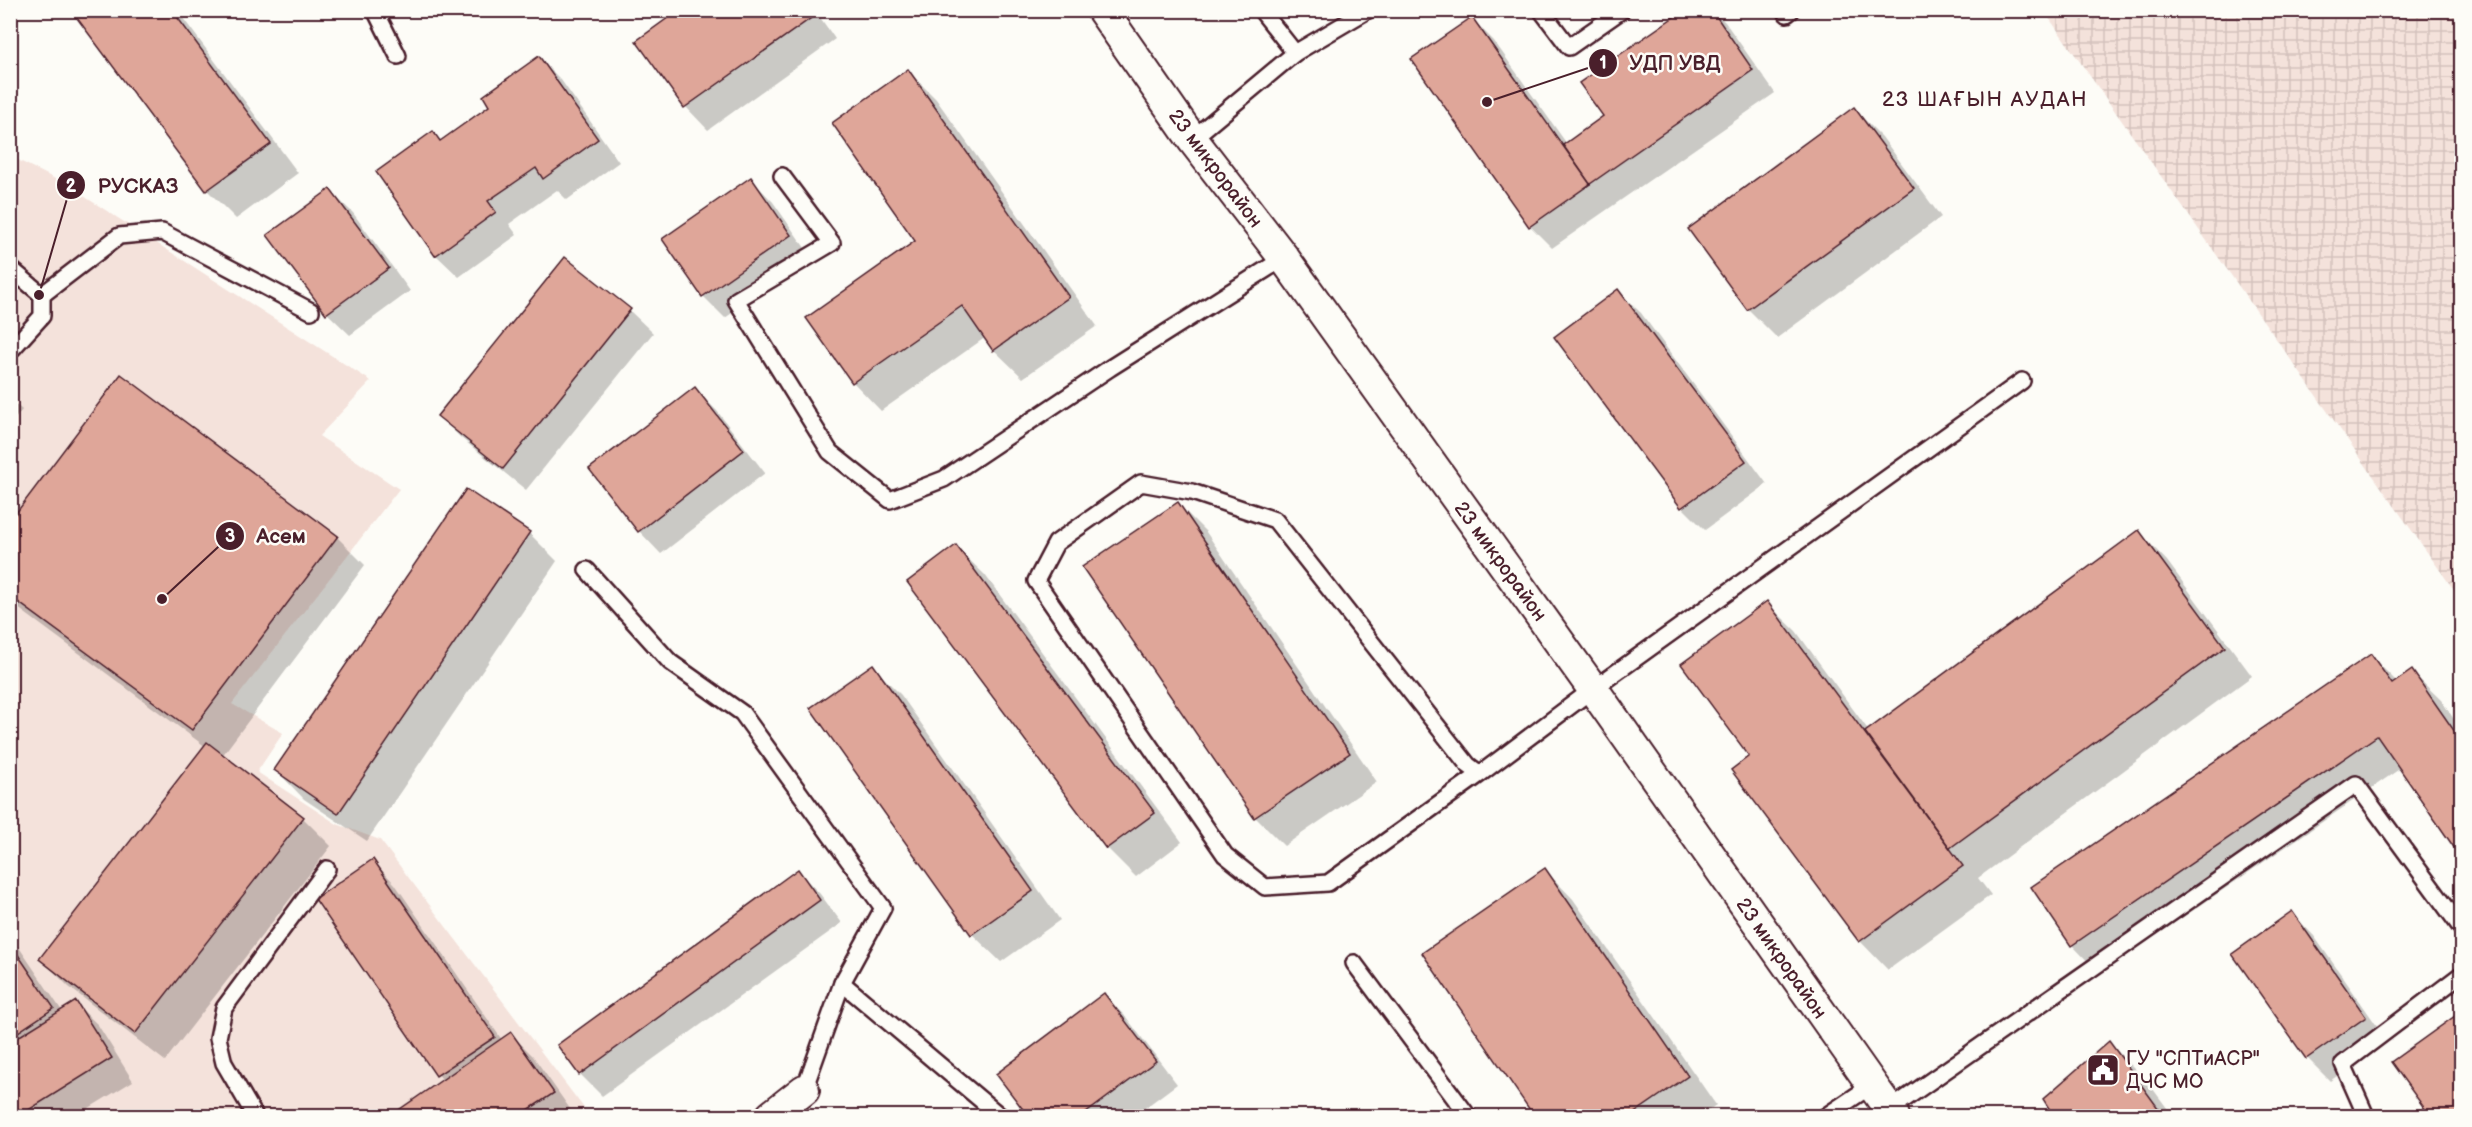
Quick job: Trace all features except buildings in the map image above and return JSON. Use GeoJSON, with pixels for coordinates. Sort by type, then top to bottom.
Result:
{"type":"FeatureCollection","features":[{"type":"Feature","properties":{"kind":"street","name":"23 микрорайон"},"geometry":{"type":"LineString","coordinates":[[1102,10],[1192,139],[1284,258],[1593,688],[1892,1113]]}},
{"type":"Feature","properties":{"kind":"street"},"geometry":{"type":"LineString","coordinates":[[771,1116],[804,1090]]}},
{"type":"Feature","properties":{"kind":"lane"},"geometry":{"type":"LineString","coordinates":[[375,10],[398,56]]}},
{"type":"Feature","properties":{"kind":"lane"},"geometry":{"type":"LineString","coordinates":[[1261,10],[1295,53]]}},
{"type":"Feature","properties":{"kind":"lane"},"geometry":{"type":"LineString","coordinates":[[1192,139],[1295,53],[1368,10]]}},
{"type":"Feature","properties":{"kind":"lane"},"geometry":{"type":"LineString","coordinates":[[1541,10],[1569,47],[1622,10]]}},
{"type":"Feature","properties":{"kind":"lane"},"geometry":{"type":"LineString","coordinates":[[782,176],[832,243],[736,300],[830,452],[890,500],[944,479],[1110,368],[1284,258]]}},
{"type":"Feature","properties":{"kind":"lane"},"geometry":{"type":"LineString","coordinates":[[42,295],[119,236],[162,232],[311,311]]}},
{"type":"Feature","properties":{"kind":"lane"},"geometry":{"type":"LineString","coordinates":[[10,268],[42,295],[42,316],[13,348],[10,348]]}},
{"type":"Feature","properties":{"kind":"lane"},"geometry":{"type":"LineString","coordinates":[[1480,774],[1468,765],[1275,520],[1192,492],[1141,483],[1056,543],[1036,581],[1225,855],[1265,887],[1328,883],[1480,774],[1593,688],[2022,381]]}},
{"type":"Feature","properties":{"kind":"lane"},"geometry":{"type":"LineString","coordinates":[[587,570],[670,662],[742,713],[883,908],[842,983],[804,1090]]}},
{"type":"Feature","properties":{"kind":"lane"},"geometry":{"type":"LineString","coordinates":[[1892,1113],[2356,784],[2462,929]]}},
{"type":"Feature","properties":{"kind":"lane"},"geometry":{"type":"LineString","coordinates":[[255,1116],[224,1063],[218,1038],[224,1008],[327,869]]}},
{"type":"Feature","properties":{"kind":"lane"},"geometry":{"type":"LineString","coordinates":[[1354,963],[1468,1116]]}},
{"type":"Feature","properties":{"kind":"lane"},"geometry":{"type":"LineString","coordinates":[[2366,1116],[2343,1064],[2462,974]]}},
{"type":"Feature","properties":{"kind":"lane"},"geometry":{"type":"LineString","coordinates":[[842,983],[1000,1116]]}},
{"type":"Feature","properties":{"kind":"lane"},"geometry":{"type":"LineString","coordinates":[[1826,1116],[1872,1085]]}},
{"type":"Feature","properties":{"kind":"shaded area"},"geometry":{"type":"Polygon","coordinates":[[[2044,11],[2461,11],[2461,600],[2044,11]]]}},
{"type":"Feature","properties":{"kind":"shaded area"},"geometry":{"type":"Polygon","coordinates":[[[10,156],[65,184],[371,381],[319,436],[399,489],[232,704],[283,733],[257,772],[337,824],[380,840],[590,1116],[11,1116],[10,156]]]}},
{"type":"Feature","properties":{"kind":"place","name":"УДП УВД"},"geometry":{"type":"Point","coordinates":[1487,102]}},
{"type":"Feature","properties":{"kind":"place","name":"РУСКАЗ"},"geometry":{"type":"Point","coordinates":[39,295]}},
{"type":"Feature","properties":{"kind":"place","name":"Асем"},"geometry":{"type":"Point","coordinates":[162,599]}},
{"type":"Feature","properties":{"kind":"place","name":"ГУ \"СПТиАСР\" ДЧС МО"},"geometry":{"type":"Point","coordinates":[2103,1070]}},
{"type":"Feature","properties":{"kind":"district","name":"23 ШАҒЫН АУДАН"},"geometry":{"type":"Point","coordinates":[1985,99]}}]}
